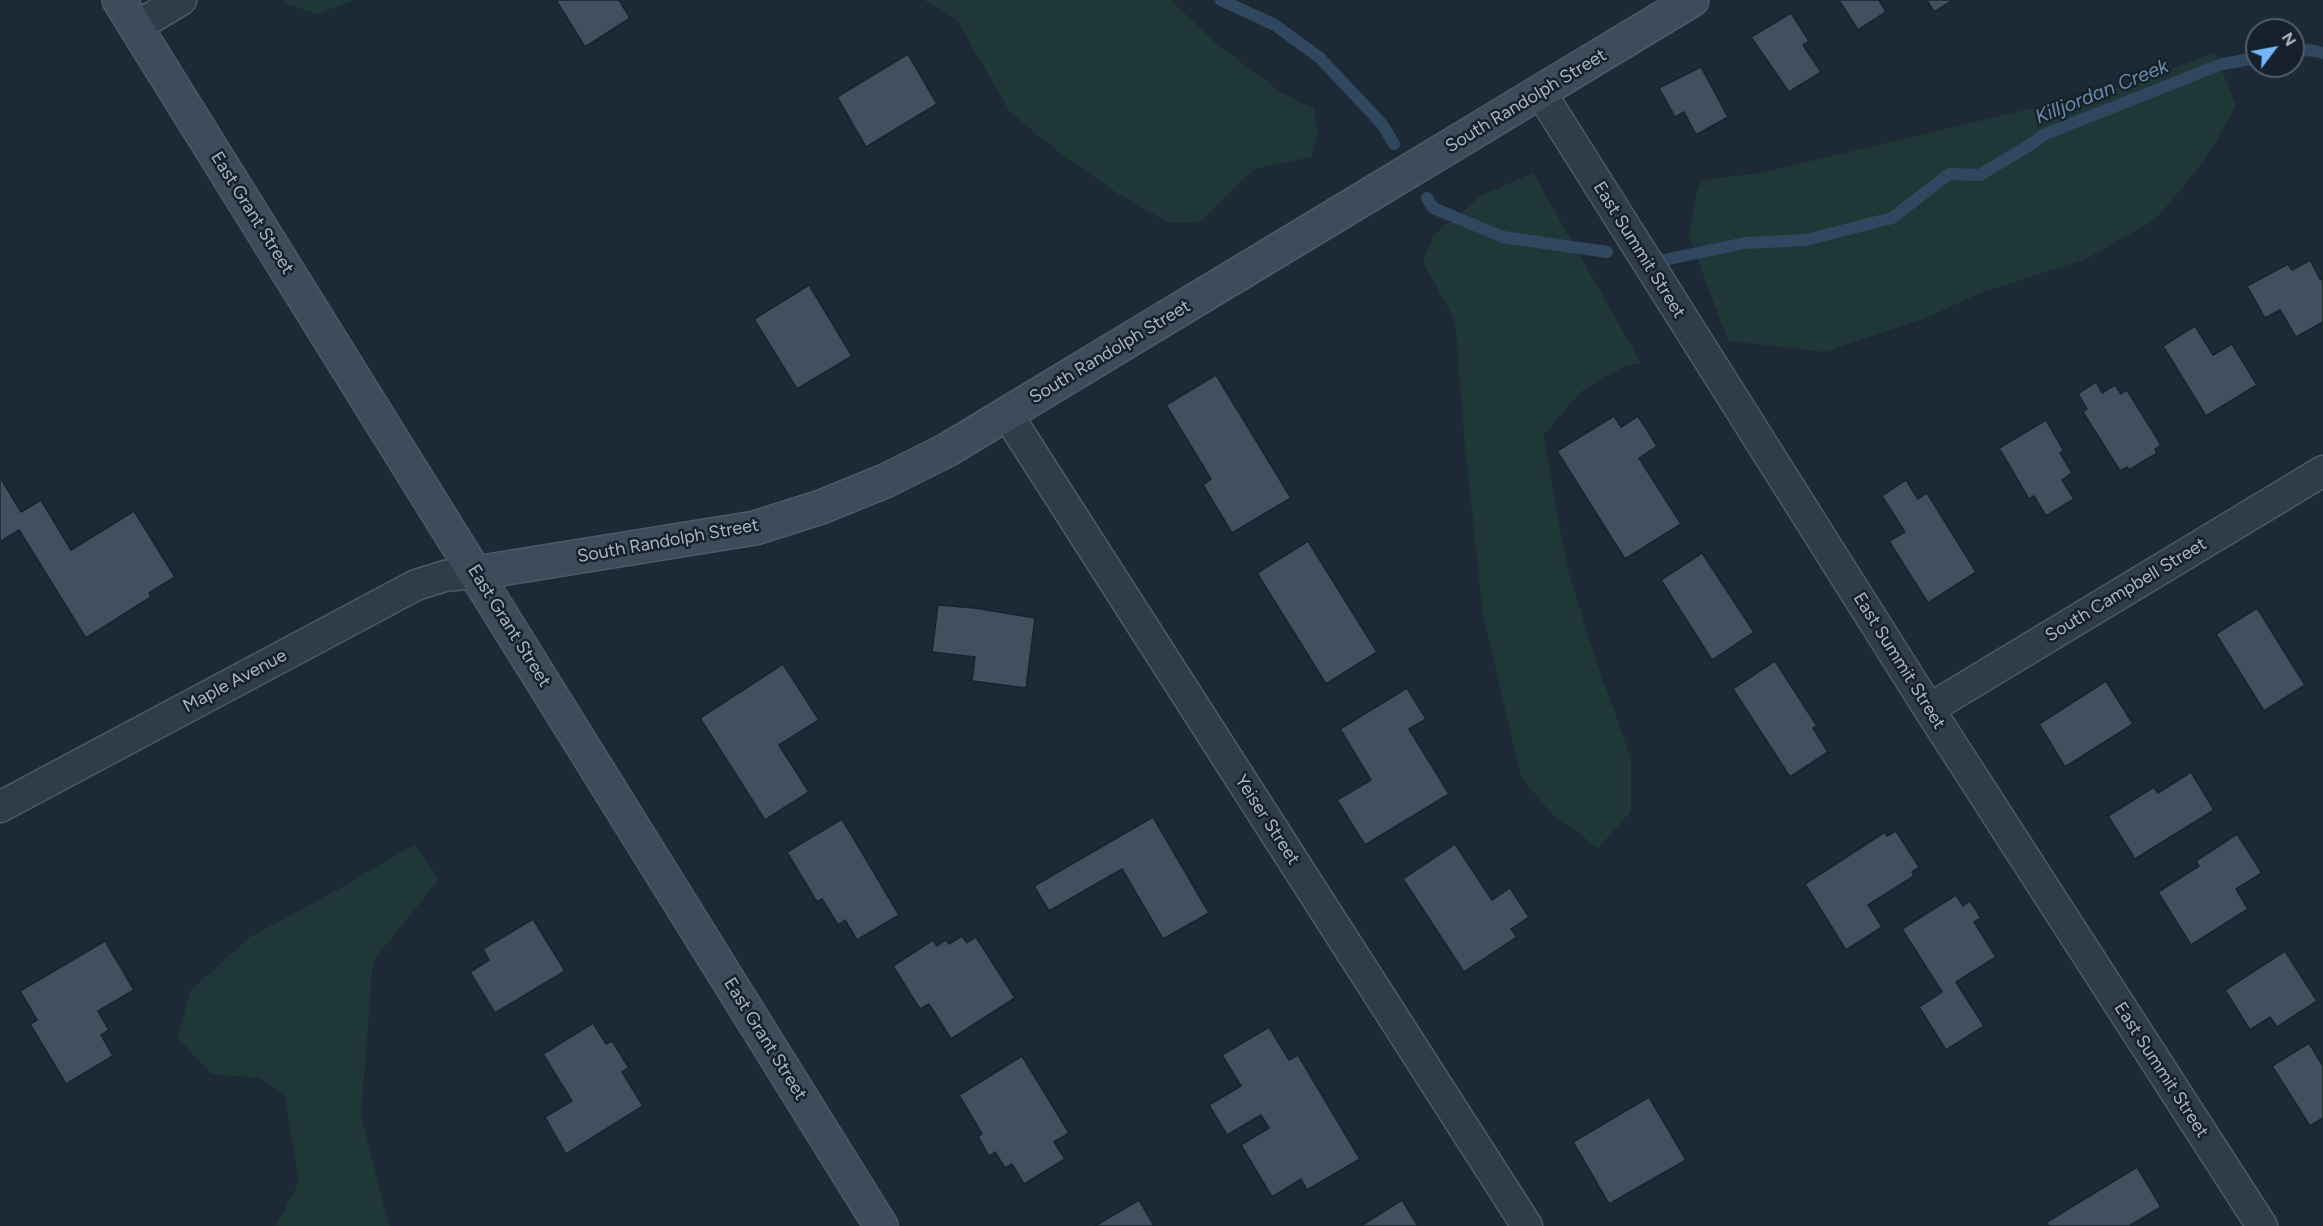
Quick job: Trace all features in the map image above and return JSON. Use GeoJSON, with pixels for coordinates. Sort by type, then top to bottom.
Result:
{"type":"FeatureCollection","features":[{"type":"Feature","properties":{"kind":"main road","name":"South Randolph Street"},"geometry":{"type":"LineString","coordinates":[[476,573],[755,528],[821,507],[885,481],[947,450],[1692,0]]}},
{"type":"Feature","properties":{"kind":"main road","name":"East Grant Street"},"geometry":{"type":"LineString","coordinates":[[128,13],[881,1226]]}},
{"type":"Feature","properties":{"kind":"street"},"geometry":{"type":"LineString","coordinates":[[128,13],[180,0]]}},
{"type":"Feature","properties":{"kind":"street","name":"East Summit Street"},"geometry":{"type":"LineString","coordinates":[[1541,93],[1929,710],[2262,1226]]}},
{"type":"Feature","properties":{"kind":"street","name":"Yeiser Street"},"geometry":{"type":"LineString","coordinates":[[1007,414],[1527,1226]]}},
{"type":"Feature","properties":{"kind":"street","name":"South Campbell Street"},"geometry":{"type":"LineString","coordinates":[[1929,710],[2323,471]]}},
{"type":"Feature","properties":{"kind":"street","name":"Maple Avenue"},"geometry":{"type":"LineString","coordinates":[[0,807],[416,585],[445,576],[476,573]]}},
{"type":"Feature","properties":{"kind":"green space"},"geometry":{"type":"Polygon","coordinates":[[[284,0],[354,0],[317,14],[283,3],[284,0]]]}},
{"type":"Feature","properties":{"kind":"green space"},"geometry":{"type":"Polygon","coordinates":[[[924,0],[1170,0],[1217,44],[1279,91],[1314,109],[1318,135],[1311,157],[1254,169],[1201,222],[1169,223],[1117,193],[1060,153],[1010,112],[957,20],[924,0]]]}},
{"type":"Feature","properties":{"kind":"green space"},"geometry":{"type":"Polygon","coordinates":[[[2215,52],[2236,106],[2205,160],[2156,219],[2086,259],[1983,292],[1925,318],[1826,352],[1728,341],[1689,236],[1696,194],[1702,180],[1760,173],[2134,84],[2215,52]]]}},
{"type":"Feature","properties":{"kind":"green space"},"geometry":{"type":"Polygon","coordinates":[[[1533,173],[1641,363],[1624,367],[1583,390],[1543,435],[1567,567],[1596,661],[1631,758],[1631,811],[1598,848],[1551,813],[1521,777],[1483,615],[1464,436],[1455,320],[1423,262],[1434,235],[1482,195],[1533,173]]]}},
{"type":"Feature","properties":{"kind":"green space"},"geometry":{"type":"Polygon","coordinates":[[[415,844],[439,879],[373,961],[361,1115],[389,1226],[276,1226],[299,1182],[285,1095],[260,1078],[211,1074],[177,1037],[191,990],[250,937],[339,889],[415,844]]]}},
{"type":"Feature","properties":{"kind":"building"},"geometry":{"type":"Polygon","coordinates":[[[556,0],[619,0],[630,18],[585,47],[556,0]]]}},
{"type":"Feature","properties":{"kind":"building"},"geometry":{"type":"Polygon","coordinates":[[[1839,0],[1879,0],[1886,12],[1858,30],[1839,0]]]}},
{"type":"Feature","properties":{"kind":"building"},"geometry":{"type":"Polygon","coordinates":[[[1927,0],[1953,0],[1934,12],[1927,0]]]}},
{"type":"Feature","properties":{"kind":"building"},"geometry":{"type":"Polygon","coordinates":[[[1791,13],[1809,41],[1803,45],[1821,72],[1789,92],[1751,37],[1791,13]]]}},
{"type":"Feature","properties":{"kind":"building"},"geometry":{"type":"Polygon","coordinates":[[[908,54],[937,104],[866,147],[837,97],[908,54]]]}},
{"type":"Feature","properties":{"kind":"building"},"geometry":{"type":"Polygon","coordinates":[[[1701,67],[1728,117],[1696,135],[1684,112],[1675,117],[1659,88],[1701,67]]]}},
{"type":"Feature","properties":{"kind":"building"},"geometry":{"type":"Polygon","coordinates":[[[2310,260],[2320,279],[2323,280],[2323,322],[2296,337],[2280,310],[2265,318],[2247,286],[2288,264],[2292,270],[2310,260]]]}},
{"type":"Feature","properties":{"kind":"building"},"geometry":{"type":"Polygon","coordinates":[[[809,285],[852,356],[797,389],[754,319],[809,285]]]}},
{"type":"Feature","properties":{"kind":"building"},"geometry":{"type":"Polygon","coordinates":[[[2195,326],[2213,355],[2232,344],[2257,385],[2206,416],[2163,346],[2195,326]]]}},
{"type":"Feature","properties":{"kind":"building"},"geometry":{"type":"Polygon","coordinates":[[[1216,375],[1291,498],[1232,533],[1203,485],[1211,479],[1166,405],[1216,375]]]}},
{"type":"Feature","properties":{"kind":"building"},"geometry":{"type":"Polygon","coordinates":[[[2096,382],[2102,393],[2115,385],[2121,394],[2127,390],[2161,445],[2155,449],[2157,453],[2129,470],[2127,467],[2120,471],[2083,412],[2087,409],[2078,394],[2096,382]]]}},
{"type":"Feature","properties":{"kind":"building"},"geometry":{"type":"Polygon","coordinates":[[[1614,416],[1621,427],[1638,416],[1657,446],[1639,458],[1681,524],[1625,559],[1557,451],[1614,416]]]}},
{"type":"Feature","properties":{"kind":"building"},"geometry":{"type":"Polygon","coordinates":[[[2046,420],[2064,451],[2060,453],[2072,473],[2062,480],[2074,499],[2046,516],[2034,496],[2029,499],[1999,448],[2046,420]]]}},
{"type":"Feature","properties":{"kind":"building"},"geometry":{"type":"Polygon","coordinates":[[[0,477],[21,512],[41,500],[71,550],[134,511],[175,577],[149,593],[151,597],[86,638],[19,530],[0,542],[0,477]]]}},
{"type":"Feature","properties":{"kind":"building"},"geometry":{"type":"Polygon","coordinates":[[[1906,480],[1918,499],[1927,493],[1976,572],[1928,603],[1889,541],[1905,532],[1882,496],[1906,480]]]}},
{"type":"Feature","properties":{"kind":"building"},"geometry":{"type":"Polygon","coordinates":[[[1308,541],[1377,652],[1326,684],[1257,573],[1308,541]]]}},
{"type":"Feature","properties":{"kind":"building"},"geometry":{"type":"Polygon","coordinates":[[[1702,553],[1754,632],[1712,660],[1661,580],[1702,553]]]}},
{"type":"Feature","properties":{"kind":"building"},"geometry":{"type":"Polygon","coordinates":[[[938,605],[975,608],[1035,618],[1026,688],[972,681],[975,657],[932,652],[938,605]]]}},
{"type":"Feature","properties":{"kind":"building"},"geometry":{"type":"Polygon","coordinates":[[[2257,608],[2305,685],[2264,711],[2216,634],[2257,608]]]}},
{"type":"Feature","properties":{"kind":"building"},"geometry":{"type":"Polygon","coordinates":[[[1775,661],[1817,726],[1813,728],[1828,752],[1790,777],[1733,689],[1775,661]]]}},
{"type":"Feature","properties":{"kind":"building"},"geometry":{"type":"Polygon","coordinates":[[[783,664],[819,720],[779,745],[809,792],[765,820],[700,718],[783,664]]]}},
{"type":"Feature","properties":{"kind":"building"},"geometry":{"type":"Polygon","coordinates":[[[2106,681],[2133,724],[2065,767],[2039,724],[2106,681]]]}},
{"type":"Feature","properties":{"kind":"building"},"geometry":{"type":"Polygon","coordinates":[[[1407,688],[1426,719],[1409,729],[1449,794],[1365,845],[1337,800],[1371,780],[1340,729],[1407,688]]]}},
{"type":"Feature","properties":{"kind":"building"},"geometry":{"type":"Polygon","coordinates":[[[2191,772],[2214,810],[2135,859],[2108,816],[2154,787],[2158,793],[2191,772]]]}},
{"type":"Feature","properties":{"kind":"building"},"geometry":{"type":"Polygon","coordinates":[[[1153,817],[1209,913],[1163,939],[1122,869],[1049,911],[1034,886],[1153,817]]]}},
{"type":"Feature","properties":{"kind":"building"},"geometry":{"type":"Polygon","coordinates":[[[842,819],[899,915],[857,940],[845,920],[838,925],[822,899],[817,902],[787,852],[842,819]]]}},
{"type":"Feature","properties":{"kind":"building"},"geometry":{"type":"Polygon","coordinates":[[[1896,831],[1919,867],[1912,872],[1914,876],[1868,905],[1882,927],[1846,950],[1805,884],[1885,832],[1887,836],[1896,831]]]}},
{"type":"Feature","properties":{"kind":"building"},"geometry":{"type":"Polygon","coordinates":[[[2237,834],[2262,873],[2236,889],[2248,909],[2191,945],[2158,892],[2199,866],[2196,861],[2237,834]]]}},
{"type":"Feature","properties":{"kind":"building"},"geometry":{"type":"Polygon","coordinates":[[[1455,844],[1492,900],[1510,888],[1529,917],[1511,929],[1517,937],[1464,972],[1403,879],[1455,844]]]}},
{"type":"Feature","properties":{"kind":"building"},"geometry":{"type":"Polygon","coordinates":[[[1956,895],[1963,906],[1970,901],[1981,918],[1974,922],[1996,957],[1956,982],[1984,1026],[1946,1050],[1919,1007],[1942,992],[1902,929],[1956,895]]]}},
{"type":"Feature","properties":{"kind":"building"},"geometry":{"type":"Polygon","coordinates":[[[533,919],[565,971],[495,1013],[470,972],[489,960],[483,949],[533,919]]]}},
{"type":"Feature","properties":{"kind":"building"},"geometry":{"type":"Polygon","coordinates":[[[962,936],[967,943],[976,937],[1015,998],[951,1039],[929,1004],[920,1009],[893,966],[933,940],[937,946],[946,940],[949,944],[962,936]]]}},
{"type":"Feature","properties":{"kind":"building"},"geometry":{"type":"Polygon","coordinates":[[[105,941],[134,990],[98,1011],[109,1030],[101,1035],[113,1056],[66,1084],[30,1024],[37,1020],[20,991],[105,941]]]}},
{"type":"Feature","properties":{"kind":"building"},"geometry":{"type":"Polygon","coordinates":[[[2285,951],[2317,1001],[2277,1027],[2270,1017],[2250,1030],[2225,990],[2285,951]]]}},
{"type":"Feature","properties":{"kind":"building"},"geometry":{"type":"Polygon","coordinates":[[[593,1023],[606,1044],[612,1041],[629,1068],[622,1072],[643,1106],[566,1154],[545,1117],[572,1101],[543,1054],[593,1023]]]}},
{"type":"Feature","properties":{"kind":"building"},"geometry":{"type":"Polygon","coordinates":[[[1269,1027],[1289,1060],[1298,1055],[1360,1159],[1307,1190],[1301,1179],[1272,1197],[1241,1145],[1269,1128],[1261,1115],[1227,1135],[1209,1105],[1241,1086],[1222,1055],[1269,1027]]]}},
{"type":"Feature","properties":{"kind":"building"},"geometry":{"type":"Polygon","coordinates":[[[2309,1043],[2323,1066],[2323,1118],[2310,1126],[2272,1066],[2309,1043]]]}},
{"type":"Feature","properties":{"kind":"building"},"geometry":{"type":"Polygon","coordinates":[[[1022,1056],[1069,1133],[1054,1142],[1065,1159],[1024,1184],[1012,1164],[1005,1168],[995,1152],[989,1156],[978,1137],[982,1134],[959,1095],[1022,1056]]]}},
{"type":"Feature","properties":{"kind":"building"},"geometry":{"type":"Polygon","coordinates":[[[1649,1097],[1686,1160],[1609,1204],[1573,1142],[1649,1097]]]}},
{"type":"Feature","properties":{"kind":"building"},"geometry":{"type":"Polygon","coordinates":[[[2137,1167],[2161,1207],[2129,1226],[2049,1226],[2047,1222],[2137,1167]]]}},
{"type":"Feature","properties":{"kind":"building"},"geometry":{"type":"Polygon","coordinates":[[[1139,1200],[1154,1226],[1095,1226],[1139,1200]]]}},
{"type":"Feature","properties":{"kind":"building"},"geometry":{"type":"Polygon","coordinates":[[[1402,1200],[1418,1226],[1361,1226],[1402,1200]]]}},
{"type":"Feature","properties":{"kind":"waterway","name":"Killjordan Creek"},"geometry":{"type":"LineString","coordinates":[[1221,0],[1275,25],[1320,58],[1382,124],[1394,144]]}},
{"type":"Feature","properties":{"kind":"waterway","name":"Killjordan Creek"},"geometry":{"type":"LineString","coordinates":[[2305,50],[2323,53]]}},
{"type":"Feature","properties":{"kind":"waterway","name":"Killjordan Creek"},"geometry":{"type":"LineString","coordinates":[[1664,260],[1745,243],[1806,240],[1892,218],[1949,174],[1980,175],[2043,135],[2222,64],[2245,60]]}},
{"type":"Feature","properties":{"kind":"waterway","name":"Killjordan Creek"},"geometry":{"type":"LineString","coordinates":[[1427,198],[1433,208],[1503,237],[1607,252]]}}]}
